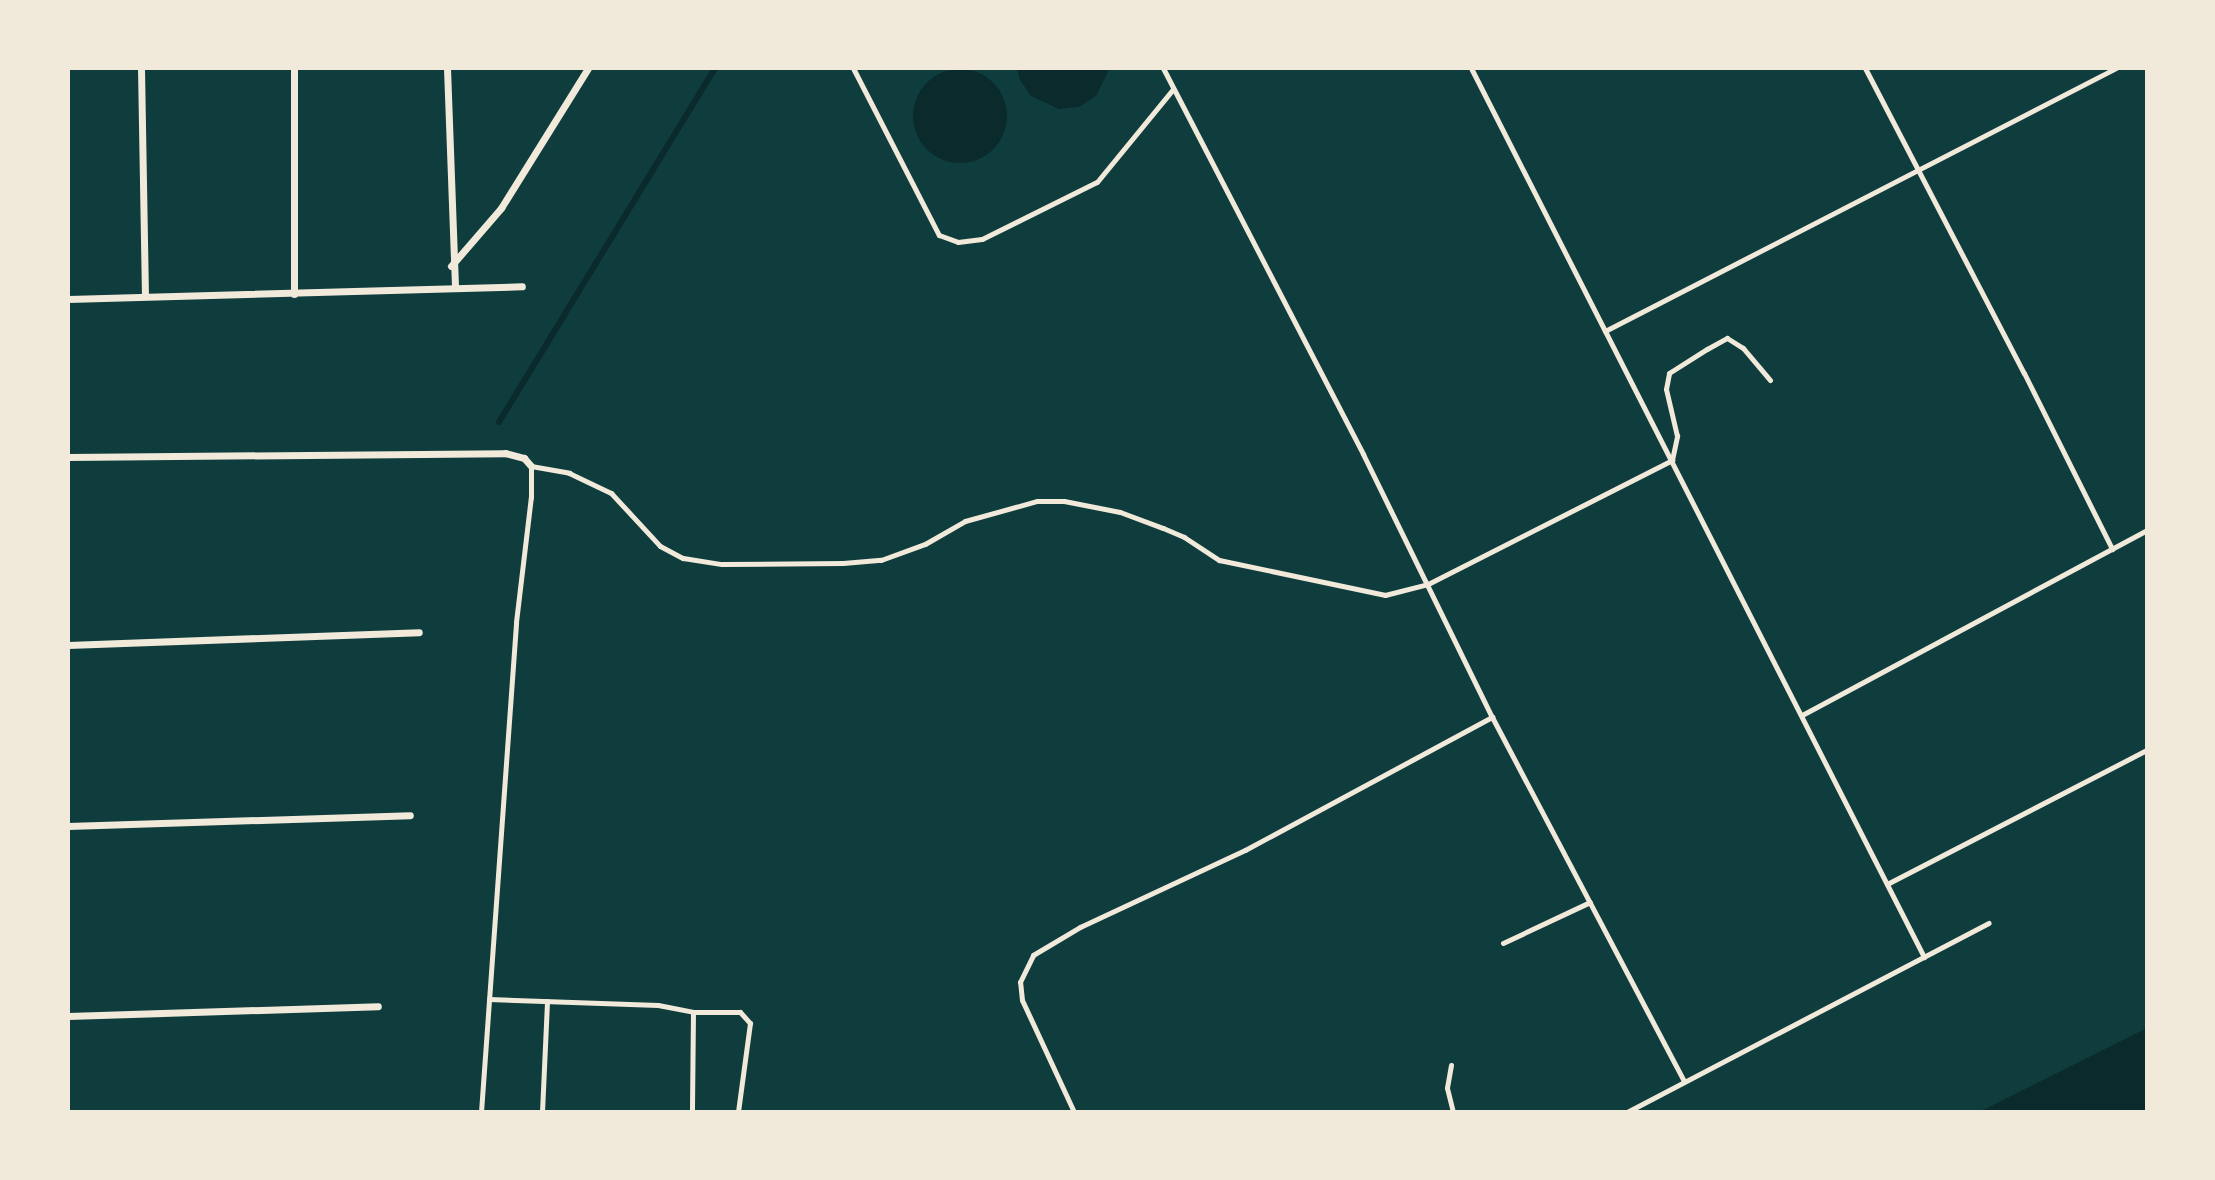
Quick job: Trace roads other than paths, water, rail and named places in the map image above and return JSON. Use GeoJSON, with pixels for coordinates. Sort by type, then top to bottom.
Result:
{"type":"FeatureCollection","features":[{"type":"Feature","properties":{"kind":"street"},"geometry":{"type":"LineString","coordinates":[[141,68],[145,296]]}},
{"type":"Feature","properties":{"kind":"street"},"geometry":{"type":"LineString","coordinates":[[293,68],[294,294]]}},
{"type":"Feature","properties":{"kind":"street"},"geometry":{"type":"LineString","coordinates":[[447,68],[454,288]]}},
{"type":"Feature","properties":{"kind":"street"},"geometry":{"type":"LineString","coordinates":[[452,266],[501,208],[588,68]]}},
{"type":"Feature","properties":{"kind":"street"},"geometry":{"type":"LineString","coordinates":[[68,299],[522,286]]}},
{"type":"Feature","properties":{"kind":"street"},"geometry":{"type":"LineString","coordinates":[[68,457],[505,453],[523,457],[531,466]]}},
{"type":"Feature","properties":{"kind":"street"},"geometry":{"type":"LineString","coordinates":[[68,645],[419,632]]}},
{"type":"Feature","properties":{"kind":"street"},"geometry":{"type":"LineString","coordinates":[[68,826],[410,816]]}},
{"type":"Feature","properties":{"kind":"street"},"geometry":{"type":"LineString","coordinates":[[68,1016],[378,1006]]}},
{"type":"Feature","properties":{"kind":"lane"},"geometry":{"type":"LineString","coordinates":[[853,68],[939,235],[958,242],[982,239],[1097,182],[1173,89]]}},
{"type":"Feature","properties":{"kind":"lane"},"geometry":{"type":"LineString","coordinates":[[1163,68],[1428,584],[1492,717],[1684,1081]]}},
{"type":"Feature","properties":{"kind":"lane"},"geometry":{"type":"LineString","coordinates":[[1471,68],[1924,957]]}},
{"type":"Feature","properties":{"kind":"lane"},"geometry":{"type":"LineString","coordinates":[[1865,68],[2112,549]]}},
{"type":"Feature","properties":{"kind":"lane"},"geometry":{"type":"LineString","coordinates":[[1605,331],[2116,68]]}},
{"type":"Feature","properties":{"kind":"lane"},"geometry":{"type":"LineString","coordinates":[[1672,460],[1677,436],[1666,389],[1669,373],[1727,338],[1743,348],[1770,380]]}},
{"type":"Feature","properties":{"kind":"lane"},"geometry":{"type":"LineString","coordinates":[[481,1112],[516,622],[532,489],[531,466],[569,473],[611,493],[660,546],[671,552],[683,558],[722,564],[881,560],[925,544],[965,522],[1037,501],[1064,501],[1120,512],[1163,528],[1219,559],[1385,595],[1428,584],[1672,460]]}},
{"type":"Feature","properties":{"kind":"lane"},"geometry":{"type":"LineString","coordinates":[[1802,715],[2147,530]]}},
{"type":"Feature","properties":{"kind":"lane"},"geometry":{"type":"LineString","coordinates":[[1074,1112],[1022,1000],[1020,982],[1033,954],[1080,927],[1245,850],[1492,717]]}},
{"type":"Feature","properties":{"kind":"lane"},"geometry":{"type":"LineString","coordinates":[[1887,884],[2147,750]]}},
{"type":"Feature","properties":{"kind":"lane"},"geometry":{"type":"LineString","coordinates":[[1503,943],[1590,902]]}},
{"type":"Feature","properties":{"kind":"lane"},"geometry":{"type":"LineString","coordinates":[[1626,1112],[1989,923]]}},
{"type":"Feature","properties":{"kind":"lane"},"geometry":{"type":"LineString","coordinates":[[489,999],[658,1005],[693,1012],[740,1013],[750,1023],[738,1112]]}},
{"type":"Feature","properties":{"kind":"lane"},"geometry":{"type":"LineString","coordinates":[[542,1112],[547,1001]]}},
{"type":"Feature","properties":{"kind":"lane"},"geometry":{"type":"LineString","coordinates":[[692,1112],[693,1012]]}},
{"type":"Feature","properties":{"kind":"lane"},"geometry":{"type":"LineString","coordinates":[[1451,1065],[1447,1088],[1453,1112]]}},
{"type":"Feature","properties":{"kind":"water"},"geometry":{"type":"Polygon","coordinates":[[[1017,68],[1110,68],[1096,96],[1079,107],[1059,109],[1031,96],[1020,80],[1017,68]]]}},
{"type":"Feature","properties":{"kind":"water"},"geometry":{"type":"Polygon","coordinates":[[[960,69],[978,73],[993,83],[1003,98],[1007,116],[1003,134],[993,149],[978,159],[960,163],[942,159],[927,149],[917,134],[913,116],[917,98],[927,83],[942,73],[960,69]]]}},
{"type":"Feature","properties":{"kind":"water"},"geometry":{"type":"Polygon","coordinates":[[[2147,1028],[2147,1112],[1979,1112],[2147,1028]]]}},
{"type":"Feature","properties":{"kind":"waterway"},"geometry":{"type":"LineString","coordinates":[[499,422],[715,68]]}}]}
